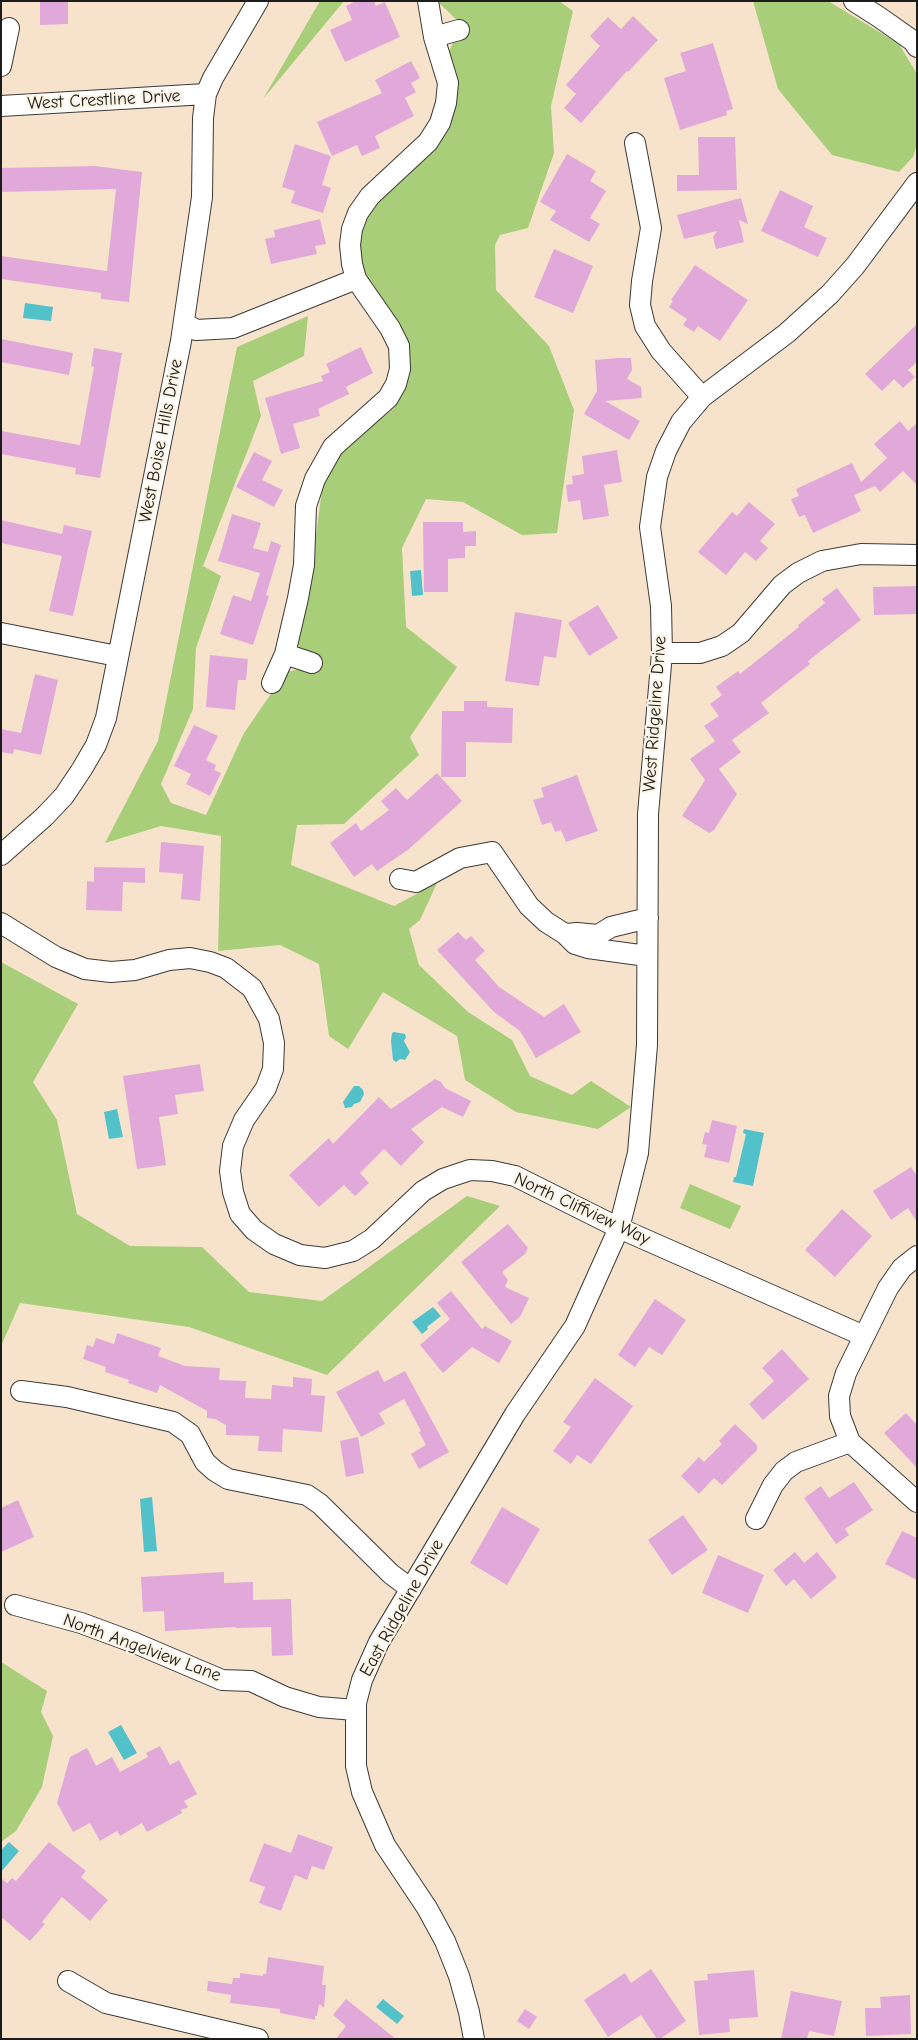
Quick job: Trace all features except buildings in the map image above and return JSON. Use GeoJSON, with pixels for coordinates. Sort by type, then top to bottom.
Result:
{"type":"FeatureCollection","features":[{"type":"Feature","properties":{"kind":"street","name":"West Boise Hills Drive"},"geometry":{"type":"LineString","coordinates":[[1,855],[44,817],[64,796],[96,745],[106,718],[184,323],[202,197],[203,118],[206,94],[213,78],[258,1]]}},
{"type":"Feature","properties":{"kind":"street"},"geometry":{"type":"LineString","coordinates":[[272,683],[285,654],[304,565],[306,506],[315,479],[333,447],[388,398],[396,384],[400,370],[399,346],[390,328],[356,279],[350,245],[352,229],[358,213],[370,196],[428,142],[440,123],[446,103],[448,82],[434,37],[428,1]]}},
{"type":"Feature","properties":{"kind":"street"},"geometry":{"type":"LineString","coordinates":[[854,1],[915,41]]}},
{"type":"Feature","properties":{"kind":"street"},"geometry":{"type":"LineString","coordinates":[[1,66],[9,28]]}},
{"type":"Feature","properties":{"kind":"street"},"geometry":{"type":"LineString","coordinates":[[434,37],[460,30]]}},
{"type":"Feature","properties":{"kind":"street","name":"West Crestline Drive"},"geometry":{"type":"LineString","coordinates":[[1,106],[206,94]]}},
{"type":"Feature","properties":{"kind":"street"},"geometry":{"type":"LineString","coordinates":[[635,143],[651,228],[640,305],[645,326],[661,351],[702,397]]}},
{"type":"Feature","properties":{"kind":"street","name":"West Ridgeline Drive"},"geometry":{"type":"LineString","coordinates":[[619,1228],[638,1153],[647,1045],[648,814],[662,653],[661,606],[650,527],[657,477],[666,451],[682,422],[702,397],[787,333],[830,294],[855,266],[917,183]]}},
{"type":"Feature","properties":{"kind":"street"},"geometry":{"type":"LineString","coordinates":[[184,323],[196,330],[233,328],[356,279]]}},
{"type":"Feature","properties":{"kind":"street"},"geometry":{"type":"LineString","coordinates":[[662,653],[700,653],[722,646],[741,632],[782,585],[798,573],[822,561],[861,554],[917,555]]}},
{"type":"Feature","properties":{"kind":"street"},"geometry":{"type":"LineString","coordinates":[[1,633],[117,656]]}},
{"type":"Feature","properties":{"kind":"street"},"geometry":{"type":"LineString","coordinates":[[285,654],[312,663]]}},
{"type":"Feature","properties":{"kind":"street"},"geometry":{"type":"LineString","coordinates":[[400,879],[416,882],[460,858],[492,852],[529,906],[546,922],[565,934],[574,944],[588,948],[606,941],[647,956]]}},
{"type":"Feature","properties":{"kind":"street"},"geometry":{"type":"LineString","coordinates":[[606,941],[612,927],[648,918]]}},
{"type":"Feature","properties":{"kind":"street","name":"North Cliffview Way"},"geometry":{"type":"LineString","coordinates":[[1,923],[56,957],[85,969],[111,972],[135,970],[169,960],[190,958],[226,968],[252,988],[269,1019],[274,1042],[272,1068],[266,1088],[244,1120],[233,1146],[230,1171],[233,1192],[240,1214],[254,1230],[274,1244],[300,1255],[325,1258],[353,1251],[372,1239],[424,1191],[443,1179],[470,1170],[492,1171],[515,1176],[619,1228],[864,1336]]}},
{"type":"Feature","properties":{"kind":"street","name":"East Ridgeline Drive"},"geometry":{"type":"LineString","coordinates":[[474,2039],[459,1976],[445,1941],[427,1908],[386,1845],[362,1792],[356,1766],[355,1710],[362,1680],[369,1661],[515,1414],[575,1326],[619,1228]]}},
{"type":"Feature","properties":{"kind":"street"},"geometry":{"type":"LineString","coordinates":[[917,1256],[902,1268],[888,1288],[846,1373],[839,1396],[840,1416],[850,1442],[917,1502]]}},
{"type":"Feature","properties":{"kind":"street"},"geometry":{"type":"LineString","coordinates":[[22,1391],[67,1397],[173,1422],[190,1434],[204,1462],[228,1479],[307,1495],[320,1504],[391,1574],[410,1590]]}},
{"type":"Feature","properties":{"kind":"street"},"geometry":{"type":"LineString","coordinates":[[756,1519],[773,1485],[784,1470],[796,1462],[850,1442]]}},
{"type":"Feature","properties":{"kind":"street","name":"North Angelview Lane"},"geometry":{"type":"LineString","coordinates":[[16,1605],[90,1626],[222,1680],[251,1681],[285,1697],[319,1707],[355,1710]]}},
{"type":"Feature","properties":{"kind":"street"},"geometry":{"type":"LineString","coordinates":[[68,1981],[106,2003],[258,2039]]}},
{"type":"Feature","properties":{"kind":"green space"},"geometry":{"type":"Polygon","coordinates":[[[320,1],[344,1],[263,99],[320,1]]]}},
{"type":"Feature","properties":{"kind":"green space"},"geometry":{"type":"Polygon","coordinates":[[[437,1],[559,1],[573,11],[551,106],[554,153],[528,228],[500,235],[495,245],[496,290],[549,346],[574,410],[557,533],[522,535],[463,502],[426,499],[402,548],[406,627],[457,667],[410,737],[419,755],[344,824],[297,825],[291,865],[394,906],[437,883],[420,920],[409,929],[419,965],[468,1012],[512,1040],[530,1076],[572,1095],[591,1081],[631,1107],[598,1129],[516,1112],[465,1080],[457,1036],[383,992],[348,1049],[329,1036],[319,964],[280,945],[218,951],[221,836],[161,826],[105,843],[158,741],[237,347],[308,316],[304,356],[253,381],[261,416],[203,566],[221,576],[196,648],[193,709],[161,784],[171,803],[206,815],[244,733],[286,672],[311,667],[303,651],[294,641],[310,581],[323,482],[341,451],[393,409],[410,375],[407,343],[390,311],[365,274],[359,247],[362,224],[375,204],[429,155],[451,126],[457,87],[448,53],[462,25],[437,1]]]}},
{"type":"Feature","properties":{"kind":"green space"},"geometry":{"type":"Polygon","coordinates":[[[753,1],[828,1],[899,44],[917,74],[917,144],[913,157],[899,172],[832,155],[778,89],[753,1]]]}},
{"type":"Feature","properties":{"kind":"green space"},"geometry":{"type":"Polygon","coordinates":[[[1,962],[78,1004],[33,1082],[57,1120],[77,1214],[130,1246],[202,1247],[249,1292],[322,1301],[467,1196],[500,1206],[327,1375],[189,1327],[20,1303],[1,1346],[1,962]]]}},
{"type":"Feature","properties":{"kind":"green space"},"geometry":{"type":"Polygon","coordinates":[[[690,1184],[741,1206],[730,1229],[680,1208],[690,1184]]]}},
{"type":"Feature","properties":{"kind":"green space"},"geometry":{"type":"Polygon","coordinates":[[[1,1662],[47,1691],[41,1712],[53,1736],[42,1787],[16,1831],[1,1842],[1,1662]]]}},
{"type":"Feature","properties":{"kind":"water"},"geometry":{"type":"Polygon","coordinates":[[[25,303],[53,307],[51,321],[23,318],[25,303]]]}},
{"type":"Feature","properties":{"kind":"water"},"geometry":{"type":"Polygon","coordinates":[[[421,570],[423,595],[412,596],[410,571],[421,570]]]}},
{"type":"Feature","properties":{"kind":"water"},"geometry":{"type":"Polygon","coordinates":[[[392,1033],[405,1034],[404,1041],[410,1052],[405,1060],[400,1059],[396,1062],[393,1060],[391,1041],[392,1033]]]}},
{"type":"Feature","properties":{"kind":"water"},"geometry":{"type":"Polygon","coordinates":[[[354,1086],[359,1086],[364,1094],[360,1102],[352,1107],[345,1108],[343,1102],[354,1086]]]}},
{"type":"Feature","properties":{"kind":"water"},"geometry":{"type":"Polygon","coordinates":[[[117,1109],[123,1137],[109,1139],[104,1112],[117,1109]]]}},
{"type":"Feature","properties":{"kind":"water"},"geometry":{"type":"Polygon","coordinates":[[[744,1129],[764,1133],[753,1186],[733,1182],[734,1177],[736,1177],[746,1134],[743,1133],[744,1129]]]}},
{"type":"Feature","properties":{"kind":"water"},"geometry":{"type":"Polygon","coordinates":[[[433,1307],[441,1316],[427,1327],[428,1329],[422,1334],[412,1322],[433,1307]]]}},
{"type":"Feature","properties":{"kind":"water"},"geometry":{"type":"Polygon","coordinates":[[[152,1497],[157,1551],[144,1552],[140,1499],[152,1497]]]}},
{"type":"Feature","properties":{"kind":"water"},"geometry":{"type":"Polygon","coordinates":[[[121,1725],[137,1753],[124,1760],[108,1732],[121,1725]]]}},
{"type":"Feature","properties":{"kind":"water"},"geometry":{"type":"Polygon","coordinates":[[[9,1842],[19,1851],[1,1872],[1,1850],[9,1842]]]}},
{"type":"Feature","properties":{"kind":"water"},"geometry":{"type":"Polygon","coordinates":[[[383,1999],[404,2016],[397,2024],[376,2007],[383,1999]]]}}]}
